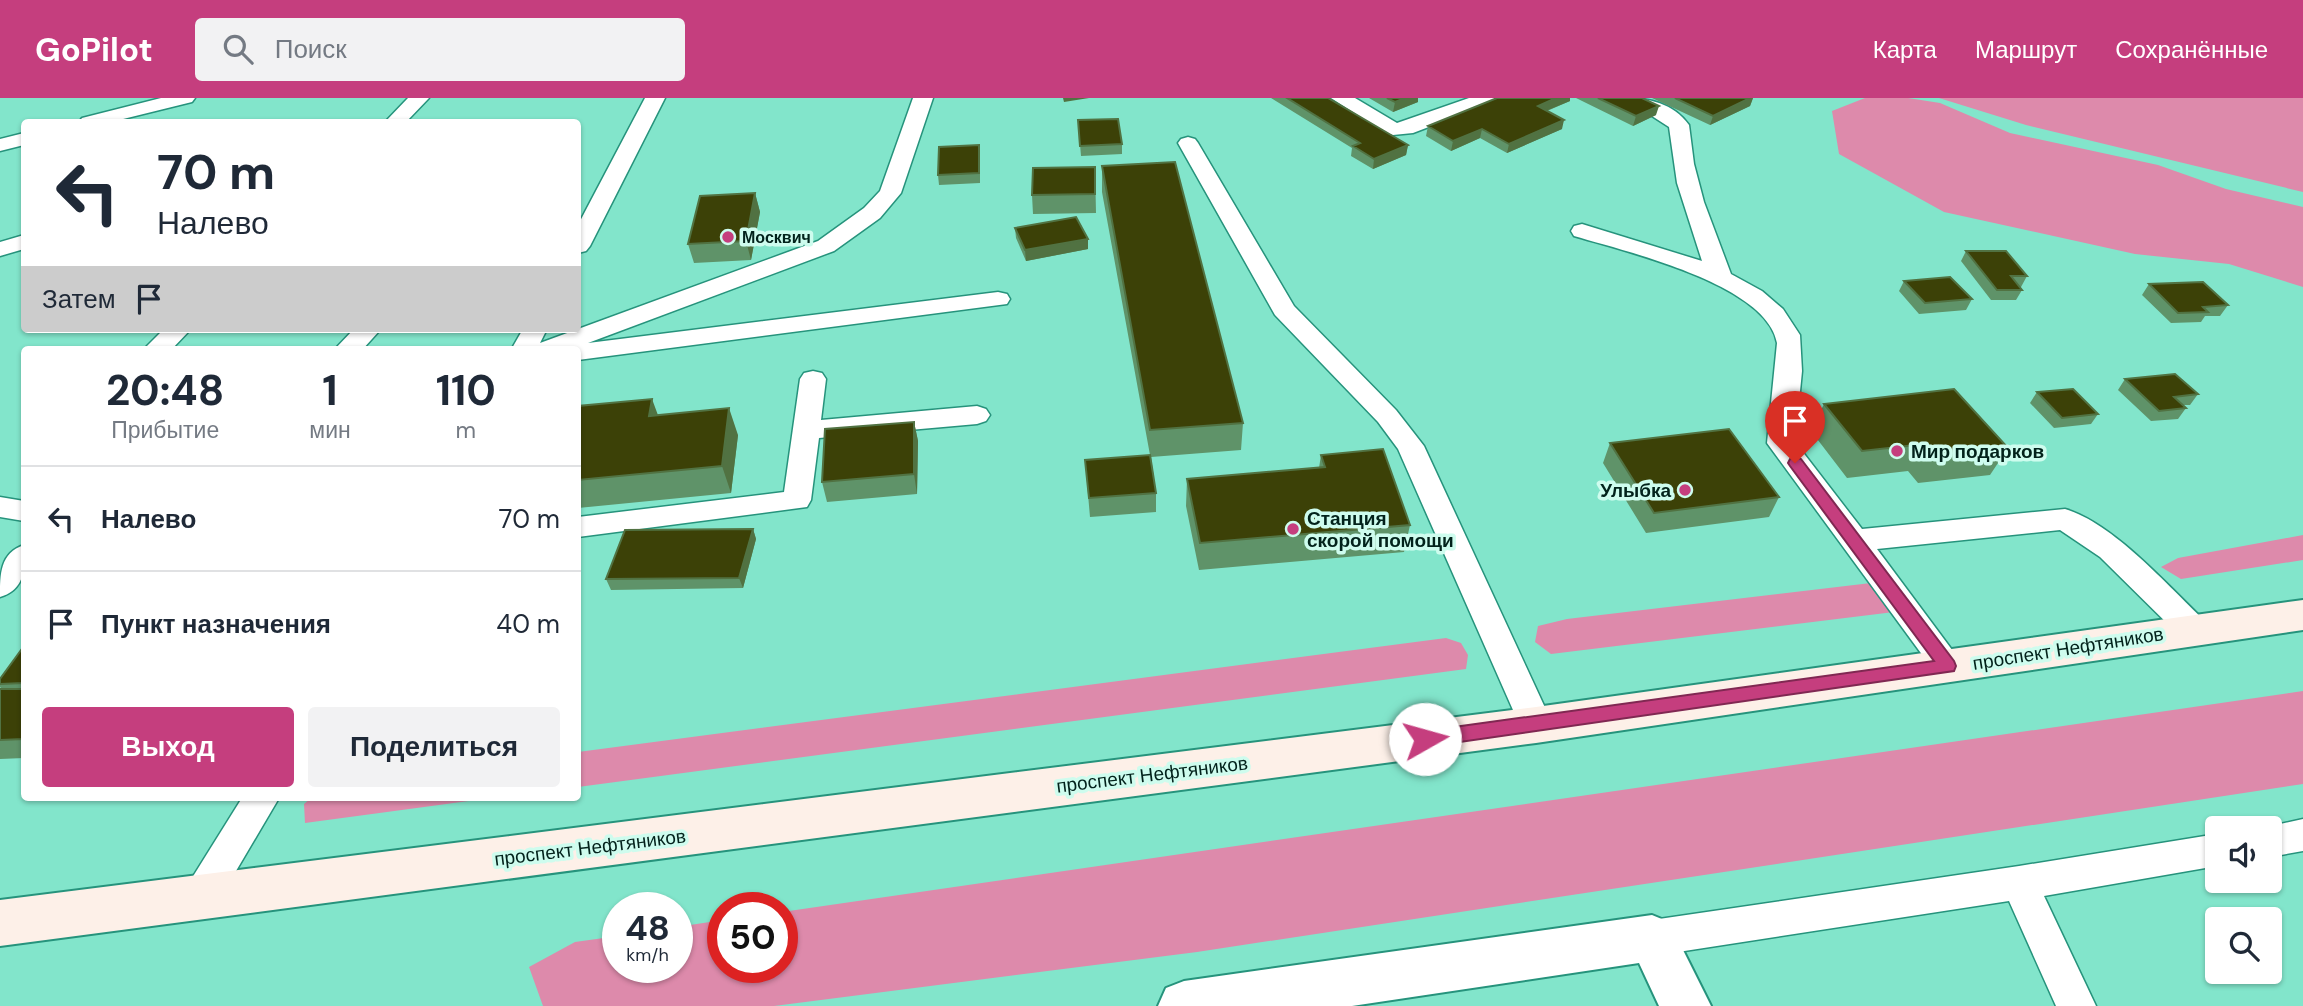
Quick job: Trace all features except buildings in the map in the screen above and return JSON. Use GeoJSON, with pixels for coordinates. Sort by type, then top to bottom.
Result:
{"type":"FeatureCollection","features":[{"type":"Feature","properties":{"kind":"main road","name":"проспект Нефтяников"},"geometry":{"type":"LineString","coordinates":[[0,923],[1536,725],[2303,615]]}},
{"type":"Feature","properties":{"kind":"street"},"geometry":{"type":"LineString","coordinates":[[1184,1006],[1652,939],[1685,1006]]}},
{"type":"Feature","properties":{"kind":"lane"},"geometry":{"type":"LineString","coordinates":[[101,119],[185,98]]}},
{"type":"Feature","properties":{"kind":"lane"},"geometry":{"type":"LineString","coordinates":[[398,119],[419,98]]}},
{"type":"Feature","properties":{"kind":"lane"},"geometry":{"type":"LineString","coordinates":[[581,240],[655,98]]}},
{"type":"Feature","properties":{"kind":"lane"},"geometry":{"type":"LineString","coordinates":[[556,346],[826,246],[872,213],[890,193],[923,98]]}},
{"type":"Feature","properties":{"kind":"lane"},"geometry":{"type":"LineString","coordinates":[[1341,98],[1394,129],[1406,129],[1487,98]]}},
{"type":"Feature","properties":{"kind":"lane"},"geometry":{"type":"LineString","coordinates":[[1438,98],[1458,109]]}},
{"type":"Feature","properties":{"kind":"lane"},"geometry":{"type":"LineString","coordinates":[[1634,98],[1664,113],[1679,125],[1681,163],[1705,241],[1720,275]]}},
{"type":"Feature","properties":{"kind":"lane"},"geometry":{"type":"LineString","coordinates":[[0,145],[21,140]]}},
{"type":"Feature","properties":{"kind":"lane"},"geometry":{"type":"LineString","coordinates":[[1188,143],[1284,310],[1387,416],[1410,446],[1536,725]]}},
{"type":"Feature","properties":{"kind":"lane"},"geometry":{"type":"LineString","coordinates":[[1582,231],[1720,275],[1766,305],[1789,337],[1781,443],[1948,666]]}},
{"type":"Feature","properties":{"kind":"lane"},"geometry":{"type":"LineString","coordinates":[[0,249],[21,243]]}},
{"type":"Feature","properties":{"kind":"lane"},"geometry":{"type":"LineString","coordinates":[[581,352],[998,299]]}},
{"type":"Feature","properties":{"kind":"lane"},"geometry":{"type":"LineString","coordinates":[[160,346],[174,333]]}},
{"type":"Feature","properties":{"kind":"lane"},"geometry":{"type":"LineString","coordinates":[[351,346],[365,333]]}},
{"type":"Feature","properties":{"kind":"lane"},"geometry":{"type":"LineString","coordinates":[[581,527],[797,500],[813,379]]}},
{"type":"Feature","properties":{"kind":"lane"},"geometry":{"type":"LineString","coordinates":[[806,430],[977,415]]}},
{"type":"Feature","properties":{"kind":"lane"},"geometry":{"type":"LineString","coordinates":[[1854,541],[2065,519],[2110,549],[2193,629]]}},
{"type":"Feature","properties":{"kind":"lane"},"geometry":{"type":"LineString","coordinates":[[0,586],[21,560]]}},
{"type":"Feature","properties":{"kind":"lane"},"geometry":{"type":"LineString","coordinates":[[200,898],[259,801]]}},
{"type":"Feature","properties":{"kind":"lane"},"geometry":{"type":"LineString","coordinates":[[2282,839],[2303,835]]}},
{"type":"Feature","properties":{"kind":"lane"},"geometry":{"type":"LineString","coordinates":[[1652,939],[2205,852]]}},
{"type":"Feature","properties":{"kind":"lane"},"geometry":{"type":"LineString","coordinates":[[2019,883],[2077,1006]]}},
{"type":"Feature","properties":{"kind":"shaded area"},"geometry":{"type":"Polygon","coordinates":[[[1865,98],[1908,98],[1940,103],[2010,133],[2158,165],[2226,189],[2303,207],[2303,287],[2229,264],[2135,254],[1944,212],[1839,154],[1832,111],[1865,98]]]}},
{"type":"Feature","properties":{"kind":"shaded area"},"geometry":{"type":"Polygon","coordinates":[[[1939,98],[2303,98],[2303,192],[2026,125],[1939,98]]]}},
{"type":"Feature","properties":{"kind":"shaded area"},"geometry":{"type":"Polygon","coordinates":[[[2303,535],[2303,560],[2181,579],[2161,567],[2178,558],[2303,535]]]}},
{"type":"Feature","properties":{"kind":"shaded area"},"geometry":{"type":"Polygon","coordinates":[[[1871,583],[1894,612],[1551,654],[1535,642],[1538,626],[1567,619],[1871,583]]]}},
{"type":"Feature","properties":{"kind":"shaded area"},"geometry":{"type":"Polygon","coordinates":[[[1446,638],[1461,643],[1468,655],[1466,669],[581,787],[581,752],[1446,638]]]}},
{"type":"Feature","properties":{"kind":"shaded area"},"geometry":{"type":"Polygon","coordinates":[[[2303,691],[2303,784],[1197,952],[774,1006],[543,1006],[529,967],[575,942],[602,938],[602,983],[693,983],[693,925],[707,922],[707,983],[798,983],[798,910],[2303,691]]]}},
{"type":"Feature","properties":{"kind":"shaded area"},"geometry":{"type":"Polygon","coordinates":[[[308,801],[469,801],[305,823],[304,804],[308,801]]]}},
{"type":"Feature","properties":{"kind":"place","name":"Москвич"},"geometry":{"type":"Point","coordinates":[728,237]}},
{"type":"Feature","properties":{"kind":"place","name":"Мир подарков"},"geometry":{"type":"Point","coordinates":[1897,451]}},
{"type":"Feature","properties":{"kind":"place","name":"Улыбка"},"geometry":{"type":"Point","coordinates":[1685,490]}},
{"type":"Feature","properties":{"kind":"place","name":"Станция скорой помощи"},"geometry":{"type":"Point","coordinates":[1293,529]}},
{"type":"Feature","properties":{"kind":"route"},"geometry":{"type":"LineString","coordinates":[[1425,739],[1948,666],[1795,463]]}}]}
